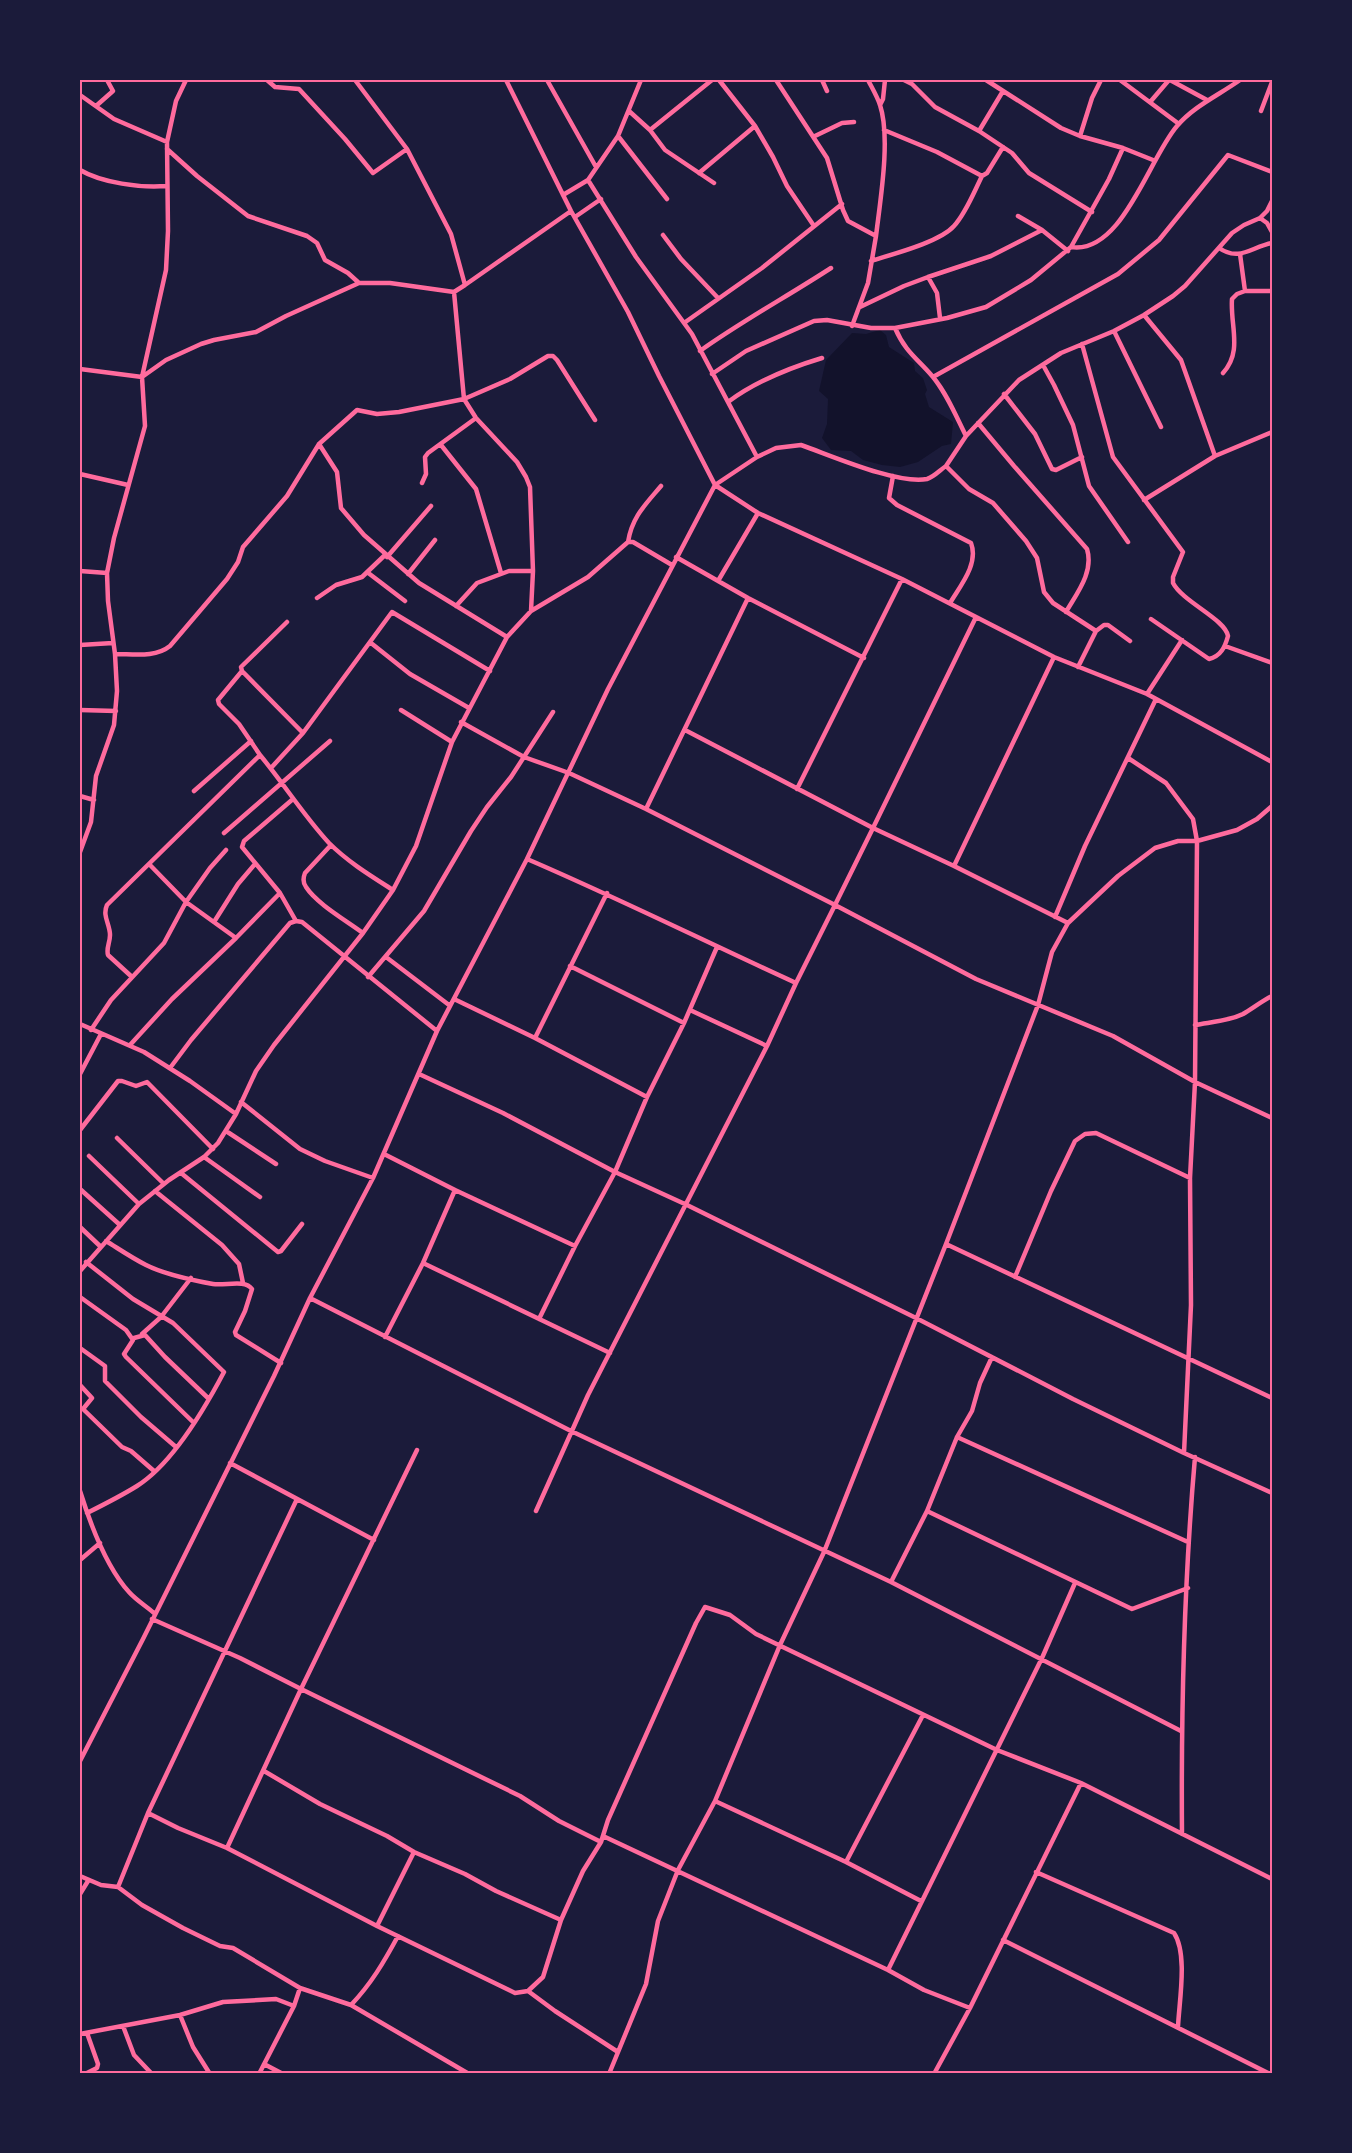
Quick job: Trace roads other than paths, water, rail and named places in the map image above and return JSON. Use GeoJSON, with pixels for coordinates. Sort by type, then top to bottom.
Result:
{"type":"FeatureCollection","features":[{"type":"Feature","properties":{"kind":"street"},"geometry":{"type":"LineString","coordinates":[[96,106],[113,91],[107,80]]}},
{"type":"Feature","properties":{"kind":"street"},"geometry":{"type":"LineString","coordinates":[[80,852],[91,822],[96,776],[107,747],[116,711],[115,654],[107,573],[114,538],[145,426],[142,377],[166,270],[167,142],[176,101],[186,80]]}},
{"type":"Feature","properties":{"kind":"street"},"geometry":{"type":"LineString","coordinates":[[267,80],[275,87],[299,89],[373,173],[407,149]]}},
{"type":"Feature","properties":{"kind":"street"},"geometry":{"type":"LineString","coordinates":[[355,80],[407,149],[451,234],[465,285]]}},
{"type":"Feature","properties":{"kind":"street"},"geometry":{"type":"LineString","coordinates":[[506,80],[574,217],[628,312],[714,485],[758,513],[902,579],[1054,657],[1147,694],[1272,762]]}},
{"type":"Feature","properties":{"kind":"street"},"geometry":{"type":"LineString","coordinates":[[547,80],[596,166]]}},
{"type":"Feature","properties":{"kind":"street"},"geometry":{"type":"LineString","coordinates":[[563,195],[588,180],[618,136],[641,80]]}},
{"type":"Feature","properties":{"kind":"street"},"geometry":{"type":"LineString","coordinates":[[650,130],[712,80]]}},
{"type":"Feature","properties":{"kind":"street"},"geometry":{"type":"LineString","coordinates":[[776,80],[828,158],[848,221],[876,236]]}},
{"type":"Feature","properties":{"kind":"street"},"geometry":{"type":"LineString","coordinates":[[822,80],[827,91]]}},
{"type":"Feature","properties":{"kind":"street"},"geometry":{"type":"LineString","coordinates":[[852,326],[868,283],[882,177],[884,130],[880,105],[868,80]]}},
{"type":"Feature","properties":{"kind":"street"},"geometry":{"type":"LineString","coordinates":[[880,105],[885,80]]}},
{"type":"Feature","properties":{"kind":"street"},"geometry":{"type":"LineString","coordinates":[[904,80],[912,84],[935,107],[980,131],[1012,153],[1023,169],[1092,212]]}},
{"type":"Feature","properties":{"kind":"street"},"geometry":{"type":"LineString","coordinates":[[986,80],[1043,118],[1080,136],[1123,148],[1154,160]]}},
{"type":"Feature","properties":{"kind":"street"},"geometry":{"type":"LineString","coordinates":[[1080,136],[1092,98],[1101,80]]}},
{"type":"Feature","properties":{"kind":"street"},"geometry":{"type":"LineString","coordinates":[[1120,80],[1179,124]]}},
{"type":"Feature","properties":{"kind":"street"},"geometry":{"type":"LineString","coordinates":[[1151,101],[1169,80],[1207,100]]}},
{"type":"Feature","properties":{"kind":"street"},"geometry":{"type":"LineString","coordinates":[[1018,216],[1070,249],[1093,245],[1111,232],[1130,206],[1154,160],[1179,124],[1207,100],[1240,80]]}},
{"type":"Feature","properties":{"kind":"street"},"geometry":{"type":"LineString","coordinates":[[722,81],[755,126],[774,157],[787,186],[814,226]]}},
{"type":"Feature","properties":{"kind":"street"},"geometry":{"type":"LineString","coordinates":[[1261,111],[1272,82]]}},
{"type":"Feature","properties":{"kind":"street"},"geometry":{"type":"LineString","coordinates":[[980,131],[1003,90]]}},
{"type":"Feature","properties":{"kind":"street"},"geometry":{"type":"LineString","coordinates":[[80,95],[114,119],[167,142]]}},
{"type":"Feature","properties":{"kind":"street"},"geometry":{"type":"LineString","coordinates":[[629,111],[650,130],[665,150],[714,183]]}},
{"type":"Feature","properties":{"kind":"street"},"geometry":{"type":"LineString","coordinates":[[815,136],[842,123],[854,122]]}},
{"type":"Feature","properties":{"kind":"street"},"geometry":{"type":"LineString","coordinates":[[699,173],[755,126]]}},
{"type":"Feature","properties":{"kind":"street"},"geometry":{"type":"LineString","coordinates":[[884,130],[937,152],[982,176]]}},
{"type":"Feature","properties":{"kind":"street"},"geometry":{"type":"LineString","coordinates":[[618,136],[667,199]]}},
{"type":"Feature","properties":{"kind":"street"},"geometry":{"type":"LineString","coordinates":[[871,261],[949,232],[956,225],[982,176],[987,173],[1003,147]]}},
{"type":"Feature","properties":{"kind":"street"},"geometry":{"type":"LineString","coordinates":[[712,374],[746,351],[814,321],[827,320],[852,326],[895,328],[947,318],[986,307],[1031,280],[1070,249],[1092,212],[1123,148]]}},
{"type":"Feature","properties":{"kind":"street"},"geometry":{"type":"LineString","coordinates":[[167,149],[248,216],[307,236],[317,243],[325,260],[348,273],[359,283]]}},
{"type":"Feature","properties":{"kind":"street"},"geometry":{"type":"LineString","coordinates":[[933,377],[1118,274],[1159,240],[1228,155],[1272,172]]}},
{"type":"Feature","properties":{"kind":"street"},"geometry":{"type":"LineString","coordinates":[[80,170],[114,181],[146,187],[166,186]]}},
{"type":"Feature","properties":{"kind":"street"},"geometry":{"type":"LineString","coordinates":[[588,180],[636,257],[684,323],[757,458]]}},
{"type":"Feature","properties":{"kind":"street"},"geometry":{"type":"LineString","coordinates":[[574,217],[601,199]]}},
{"type":"Feature","properties":{"kind":"street"},"geometry":{"type":"LineString","coordinates":[[80,1761],[281,1363],[310,1298],[373,1178],[449,1005],[527,859],[608,689],[714,485],[776,448],[801,445],[893,476],[916,480],[929,478],[946,466],[966,436],[1019,380],[1061,353],[1114,331],[1144,315],[1185,286],[1238,229],[1260,218],[1272,201]]}},
{"type":"Feature","properties":{"kind":"street"},"geometry":{"type":"LineString","coordinates":[[684,323],[762,268],[842,204]]}},
{"type":"Feature","properties":{"kind":"street"},"geometry":{"type":"LineString","coordinates":[[80,369],[142,377],[166,360],[201,344],[256,333],[286,316],[359,283],[390,284],[454,292],[571,211]]}},
{"type":"Feature","properties":{"kind":"street"},"geometry":{"type":"LineString","coordinates":[[1260,218],[1268,223],[1272,232]]}},
{"type":"Feature","properties":{"kind":"street"},"geometry":{"type":"LineString","coordinates":[[860,307],[904,286],[991,256],[1042,230]]}},
{"type":"Feature","properties":{"kind":"street"},"geometry":{"type":"LineString","coordinates":[[663,235],[681,259],[718,298]]}},
{"type":"Feature","properties":{"kind":"street"},"geometry":{"type":"LineString","coordinates":[[1220,248],[1232,255],[1272,243]]}},
{"type":"Feature","properties":{"kind":"street"},"geometry":{"type":"LineString","coordinates":[[1240,254],[1245,291]]}},
{"type":"Feature","properties":{"kind":"street"},"geometry":{"type":"LineString","coordinates":[[700,351],[831,268]]}},
{"type":"Feature","properties":{"kind":"street"},"geometry":{"type":"LineString","coordinates":[[928,277],[937,293],[940,318]]}},
{"type":"Feature","properties":{"kind":"street"},"geometry":{"type":"LineString","coordinates":[[1223,373],[1233,357],[1235,337],[1232,299],[1245,291],[1272,291]]}},
{"type":"Feature","properties":{"kind":"street"},"geometry":{"type":"LineString","coordinates":[[454,292],[464,399],[476,418],[517,462],[530,487],[531,611]]}},
{"type":"Feature","properties":{"kind":"street"},"geometry":{"type":"LineString","coordinates":[[1144,315],[1181,360],[1215,456]]}},
{"type":"Feature","properties":{"kind":"street"},"geometry":{"type":"LineString","coordinates":[[895,328],[905,348],[933,377],[945,395],[966,436]]}},
{"type":"Feature","properties":{"kind":"street"},"geometry":{"type":"LineString","coordinates":[[1114,331],[1161,426]]}},
{"type":"Feature","properties":{"kind":"street"},"geometry":{"type":"LineString","coordinates":[[1082,344],[1113,457],[1183,552],[1173,577],[1175,587],[1203,613],[1222,624],[1228,636],[1218,656],[1209,659],[1151,619]]}},
{"type":"Feature","properties":{"kind":"street"},"geometry":{"type":"LineString","coordinates":[[115,654],[163,652],[180,636],[227,579],[238,562],[243,547],[286,496],[319,444],[357,410],[377,414],[399,412],[464,399],[510,379],[548,356],[553,356],[558,360],[595,420]]}},
{"type":"Feature","properties":{"kind":"street"},"geometry":{"type":"LineString","coordinates":[[728,402],[745,389],[788,369],[822,358]]}},
{"type":"Feature","properties":{"kind":"street"},"geometry":{"type":"LineString","coordinates":[[1043,365],[1073,425],[1089,486],[1128,542]]}},
{"type":"Feature","properties":{"kind":"street"},"geometry":{"type":"LineString","coordinates":[[1004,394],[1035,434],[1052,469],[1056,470],[1082,457]]}},
{"type":"Feature","properties":{"kind":"street"},"geometry":{"type":"LineString","coordinates":[[422,483],[426,474],[425,457],[476,418]]}},
{"type":"Feature","properties":{"kind":"street"},"geometry":{"type":"LineString","coordinates":[[978,423],[1087,549],[1089,557],[1085,578],[1066,612]]}},
{"type":"Feature","properties":{"kind":"street"},"geometry":{"type":"LineString","coordinates":[[1144,500],[1215,456],[1272,432]]}},
{"type":"Feature","properties":{"kind":"street"},"geometry":{"type":"LineString","coordinates":[[319,444],[337,472],[341,508],[364,536],[408,574],[507,637]]}},
{"type":"Feature","properties":{"kind":"street"},"geometry":{"type":"LineString","coordinates":[[441,445],[476,489],[501,573]]}},
{"type":"Feature","properties":{"kind":"street"},"geometry":{"type":"LineString","coordinates":[[946,466],[969,489],[993,503],[1026,541],[1038,558],[1044,592],[1053,603],[1096,631]]}},
{"type":"Feature","properties":{"kind":"street"},"geometry":{"type":"LineString","coordinates":[[80,474],[128,485]]}},
{"type":"Feature","properties":{"kind":"street"},"geometry":{"type":"LineString","coordinates":[[893,476],[889,498],[897,505],[971,543],[974,551],[965,579],[950,603]]}},
{"type":"Feature","properties":{"kind":"street"},"geometry":{"type":"LineString","coordinates":[[80,1271],[140,1204],[213,1149],[236,1114],[256,1071],[274,1045],[363,933],[393,890],[416,846],[461,722],[507,637],[531,611],[588,577],[628,542],[631,527],[637,516],[661,486]]}},
{"type":"Feature","properties":{"kind":"street"},"geometry":{"type":"LineString","coordinates":[[317,598],[336,585],[355,580],[367,572],[386,556],[431,506]]}},
{"type":"Feature","properties":{"kind":"street"},"geometry":{"type":"LineString","coordinates":[[718,581],[758,513]]}},
{"type":"Feature","properties":{"kind":"street"},"geometry":{"type":"LineString","coordinates":[[408,574],[435,540]]}},
{"type":"Feature","properties":{"kind":"street"},"geometry":{"type":"LineString","coordinates":[[628,542],[633,542],[672,565]]}},
{"type":"Feature","properties":{"kind":"street"},"geometry":{"type":"LineString","coordinates":[[676,557],[748,598],[864,658]]}},
{"type":"Feature","properties":{"kind":"street"},"geometry":{"type":"LineString","coordinates":[[80,571],[107,573]]}},
{"type":"Feature","properties":{"kind":"street"},"geometry":{"type":"LineString","coordinates":[[456,606],[477,583],[501,573],[532,571]]}},
{"type":"Feature","properties":{"kind":"street"},"geometry":{"type":"LineString","coordinates":[[367,572],[405,601]]}},
{"type":"Feature","properties":{"kind":"street"},"geometry":{"type":"LineString","coordinates":[[797,789],[902,579]]}},
{"type":"Feature","properties":{"kind":"street"},"geometry":{"type":"LineString","coordinates":[[646,809],[748,598]]}},
{"type":"Feature","properties":{"kind":"street"},"geometry":{"type":"LineString","coordinates":[[271,768],[303,733],[392,612],[490,671]]}},
{"type":"Feature","properties":{"kind":"street"},"geometry":{"type":"LineString","coordinates":[[536,1511],[571,1431],[767,1046],[976,617]]}},
{"type":"Feature","properties":{"kind":"street"},"geometry":{"type":"LineString","coordinates":[[287,622],[243,663],[242,671],[218,700],[331,845],[363,871],[393,890]]}},
{"type":"Feature","properties":{"kind":"street"},"geometry":{"type":"LineString","coordinates":[[1078,667],[1096,631],[1104,625],[1108,625],[1130,641]]}},
{"type":"Feature","properties":{"kind":"street"},"geometry":{"type":"LineString","coordinates":[[1147,694],[1182,640]]}},
{"type":"Feature","properties":{"kind":"street"},"geometry":{"type":"LineString","coordinates":[[80,645],[113,643]]}},
{"type":"Feature","properties":{"kind":"street"},"geometry":{"type":"LineString","coordinates":[[371,643],[410,674],[469,708]]}},
{"type":"Feature","properties":{"kind":"street"},"geometry":{"type":"LineString","coordinates":[[1225,646],[1272,663]]}},
{"type":"Feature","properties":{"kind":"street"},"geometry":{"type":"LineString","coordinates":[[954,866],[1054,657]]}},
{"type":"Feature","properties":{"kind":"street"},"geometry":{"type":"LineString","coordinates":[[242,671],[303,733]]}},
{"type":"Feature","properties":{"kind":"street"},"geometry":{"type":"LineString","coordinates":[[1056,917],[1085,846],[1156,699]]}},
{"type":"Feature","properties":{"kind":"street"},"geometry":{"type":"LineString","coordinates":[[80,710],[116,711]]}},
{"type":"Feature","properties":{"kind":"street"},"geometry":{"type":"LineString","coordinates":[[401,711],[452,742]]}},
{"type":"Feature","properties":{"kind":"street"},"geometry":{"type":"LineString","coordinates":[[368,977],[424,911],[471,831],[511,777],[553,712]]}},
{"type":"Feature","properties":{"kind":"street"},"geometry":{"type":"LineString","coordinates":[[461,722],[524,757],[569,773],[646,809],[976,979],[1113,1036],[1194,1082],[1272,1118]]}},
{"type":"Feature","properties":{"kind":"street"},"geometry":{"type":"LineString","coordinates":[[685,730],[873,828],[1068,924]]}},
{"type":"Feature","properties":{"kind":"street"},"geometry":{"type":"LineString","coordinates":[[194,791],[251,741]]}},
{"type":"Feature","properties":{"kind":"street"},"geometry":{"type":"LineString","coordinates":[[224,833],[330,741]]}},
{"type":"Feature","properties":{"kind":"street"},"geometry":{"type":"LineString","coordinates":[[132,977],[108,956],[106,951],[110,935],[105,910],[107,905],[260,755]]}},
{"type":"Feature","properties":{"kind":"street"},"geometry":{"type":"LineString","coordinates":[[1128,758],[1166,783],[1193,819],[1197,841],[1194,1082],[1190,1178],[1191,1305],[1184,1453]]}},
{"type":"Feature","properties":{"kind":"street"},"geometry":{"type":"LineString","coordinates":[[80,796],[94,800]]}},
{"type":"Feature","properties":{"kind":"street"},"geometry":{"type":"LineString","coordinates":[[293,799],[242,843],[242,847],[280,893],[296,921]]}},
{"type":"Feature","properties":{"kind":"street"},"geometry":{"type":"LineString","coordinates":[[609,2073],[646,1984],[658,1921],[678,1870],[715,1801],[780,1645],[824,1552],[1038,1005],[1052,952],[1068,924],[1118,876],[1155,848],[1178,841],[1197,841],[1237,830],[1257,819],[1272,806]]}},
{"type":"Feature","properties":{"kind":"street"},"geometry":{"type":"LineString","coordinates":[[331,845],[304,873],[303,879],[306,887],[321,901],[363,933]]}},
{"type":"Feature","properties":{"kind":"street"},"geometry":{"type":"LineString","coordinates":[[91,1030],[111,1000],[164,943],[186,902],[226,850]]}},
{"type":"Feature","properties":{"kind":"street"},"geometry":{"type":"LineString","coordinates":[[527,859],[607,893],[796,983]]}},
{"type":"Feature","properties":{"kind":"street"},"geometry":{"type":"LineString","coordinates":[[214,922],[238,884],[255,864]]}},
{"type":"Feature","properties":{"kind":"street"},"geometry":{"type":"LineString","coordinates":[[150,865],[186,902],[236,939]]}},
{"type":"Feature","properties":{"kind":"street"},"geometry":{"type":"LineString","coordinates":[[130,1045],[172,999],[236,939],[280,893]]}},
{"type":"Feature","properties":{"kind":"street"},"geometry":{"type":"LineString","coordinates":[[536,1038],[607,893]]}},
{"type":"Feature","properties":{"kind":"street"},"geometry":{"type":"LineString","coordinates":[[170,1068],[290,923],[296,921],[302,922],[437,1030]]}},
{"type":"Feature","properties":{"kind":"street"},"geometry":{"type":"LineString","coordinates":[[539,1319],[615,1172],[647,1097],[684,1023],[717,947]]}},
{"type":"Feature","properties":{"kind":"street"},"geometry":{"type":"LineString","coordinates":[[386,957],[449,1005]]}},
{"type":"Feature","properties":{"kind":"street"},"geometry":{"type":"LineString","coordinates":[[570,966],[684,1023]]}},
{"type":"Feature","properties":{"kind":"street"},"geometry":{"type":"LineString","coordinates":[[1195,1025],[1243,1014],[1260,1001],[1272,996]]}},
{"type":"Feature","properties":{"kind":"street"},"geometry":{"type":"LineString","coordinates":[[454,999],[536,1038],[647,1097]]}},
{"type":"Feature","properties":{"kind":"street"},"geometry":{"type":"LineString","coordinates":[[690,1010],[767,1046]]}},
{"type":"Feature","properties":{"kind":"street"},"geometry":{"type":"LineString","coordinates":[[80,1024],[130,1045],[170,1068],[236,1114]]}},
{"type":"Feature","properties":{"kind":"street"},"geometry":{"type":"LineString","coordinates":[[80,1074],[101,1034]]}},
{"type":"Feature","properties":{"kind":"street"},"geometry":{"type":"LineString","coordinates":[[419,1074],[503,1113],[615,1172],[916,1318],[1184,1453],[1272,1493]]}},
{"type":"Feature","properties":{"kind":"street"},"geometry":{"type":"LineString","coordinates":[[80,1130],[118,1082],[122,1081],[136,1086],[147,1082],[213,1149]]}},
{"type":"Feature","properties":{"kind":"street"},"geometry":{"type":"LineString","coordinates":[[241,1102],[300,1149],[325,1161],[373,1178]]}},
{"type":"Feature","properties":{"kind":"street"},"geometry":{"type":"LineString","coordinates":[[226,1131],[276,1164]]}},
{"type":"Feature","properties":{"kind":"street"},"geometry":{"type":"LineString","coordinates":[[1015,1277],[1075,1141],[1084,1134],[1096,1133],[1190,1178]]}},
{"type":"Feature","properties":{"kind":"street"},"geometry":{"type":"LineString","coordinates":[[117,1138],[164,1184]]}},
{"type":"Feature","properties":{"kind":"street"},"geometry":{"type":"LineString","coordinates":[[384,1154],[575,1246]]}},
{"type":"Feature","properties":{"kind":"street"},"geometry":{"type":"LineString","coordinates":[[89,1156],[140,1204]]}},
{"type":"Feature","properties":{"kind":"street"},"geometry":{"type":"LineString","coordinates":[[204,1157],[260,1197]]}},
{"type":"Feature","properties":{"kind":"street"},"geometry":{"type":"LineString","coordinates":[[181,1173],[278,1252],[302,1224]]}},
{"type":"Feature","properties":{"kind":"street"},"geometry":{"type":"LineString","coordinates":[[80,1189],[120,1226]]}},
{"type":"Feature","properties":{"kind":"street"},"geometry":{"type":"LineString","coordinates":[[385,1337],[423,1263],[456,1190]]}},
{"type":"Feature","properties":{"kind":"street"},"geometry":{"type":"LineString","coordinates":[[155,1191],[222,1245],[239,1263],[243,1283]]}},
{"type":"Feature","properties":{"kind":"street"},"geometry":{"type":"LineString","coordinates":[[80,1227],[101,1247]]}},
{"type":"Feature","properties":{"kind":"street"},"geometry":{"type":"LineString","coordinates":[[106,1241],[147,1265],[168,1273],[225,1285],[243,1283],[249,1285],[252,1289],[235,1332],[236,1335],[281,1363]]}},
{"type":"Feature","properties":{"kind":"street"},"geometry":{"type":"LineString","coordinates":[[946,1244],[1272,1398]]}},
{"type":"Feature","properties":{"kind":"street"},"geometry":{"type":"LineString","coordinates":[[86,1262],[172,1323],[224,1371],[194,1423],[154,1471],[137,1486],[87,1513]]}},
{"type":"Feature","properties":{"kind":"street"},"geometry":{"type":"LineString","coordinates":[[423,1263],[610,1353]]}},
{"type":"Feature","properties":{"kind":"street"},"geometry":{"type":"LineString","coordinates":[[191,1278],[161,1317],[134,1338],[124,1354],[194,1423]]}},
{"type":"Feature","properties":{"kind":"street"},"geometry":{"type":"LineString","coordinates":[[80,1298],[134,1338]]}},
{"type":"Feature","properties":{"kind":"street"},"geometry":{"type":"LineString","coordinates":[[310,1298],[571,1431],[891,1582],[1181,1731]]}},
{"type":"Feature","properties":{"kind":"street"},"geometry":{"type":"LineString","coordinates":[[142,1334],[209,1399]]}},
{"type":"Feature","properties":{"kind":"street"},"geometry":{"type":"LineString","coordinates":[[80,1348],[105,1366],[105,1381],[141,1417],[176,1447]]}},
{"type":"Feature","properties":{"kind":"street"},"geometry":{"type":"LineString","coordinates":[[891,1582],[927,1511],[957,1437],[972,1411],[980,1383],[992,1357]]}},
{"type":"Feature","properties":{"kind":"street"},"geometry":{"type":"LineString","coordinates":[[80,1385],[92,1398],[83,1409],[122,1447],[131,1451],[154,1471]]}},
{"type":"Feature","properties":{"kind":"street"},"geometry":{"type":"LineString","coordinates":[[957,1437],[1188,1542]]}},
{"type":"Feature","properties":{"kind":"street"},"geometry":{"type":"LineString","coordinates":[[227,1848],[417,1450]]}},
{"type":"Feature","properties":{"kind":"street"},"geometry":{"type":"LineString","coordinates":[[1182,1834],[1181,1731],[1188,1542],[1195,1457]]}},
{"type":"Feature","properties":{"kind":"street"},"geometry":{"type":"LineString","coordinates":[[230,1464],[374,1540]]}},
{"type":"Feature","properties":{"kind":"street"},"geometry":{"type":"LineString","coordinates":[[80,1491],[87,1513],[107,1557],[128,1591],[154,1613]]}},
{"type":"Feature","properties":{"kind":"street"},"geometry":{"type":"LineString","coordinates":[[118,1887],[148,1813],[297,1499]]}},
{"type":"Feature","properties":{"kind":"street"},"geometry":{"type":"LineString","coordinates":[[927,1511],[1132,1609],[1188,1587]]}},
{"type":"Feature","properties":{"kind":"street"},"geometry":{"type":"LineString","coordinates":[[80,1560],[100,1543]]}},
{"type":"Feature","properties":{"kind":"street"},"geometry":{"type":"LineString","coordinates":[[888,1970],[1042,1658],[1075,1583]]}},
{"type":"Feature","properties":{"kind":"street"},"geometry":{"type":"LineString","coordinates":[[148,1813],[177,1828],[227,1848],[515,1993],[528,1992],[543,1977],[561,1920],[582,1871],[601,1842],[608,1820],[705,1607],[730,1615],[756,1634],[997,1750],[1081,1782],[1272,1879]]}},
{"type":"Feature","properties":{"kind":"street"},"geometry":{"type":"LineString","coordinates":[[152,1619],[240,1658],[520,1796],[559,1821],[601,1842]]}},
{"type":"Feature","properties":{"kind":"street"},"geometry":{"type":"LineString","coordinates":[[846,1862],[923,1715]]}},
{"type":"Feature","properties":{"kind":"street"},"geometry":{"type":"LineString","coordinates":[[264,1771],[320,1804],[387,1836],[414,1852],[561,1920]]}},
{"type":"Feature","properties":{"kind":"street"},"geometry":{"type":"LineString","coordinates":[[934,2073],[970,2008],[1081,1782]]}},
{"type":"Feature","properties":{"kind":"street"},"geometry":{"type":"LineString","coordinates":[[715,1801],[846,1862],[921,1901]]}},
{"type":"Feature","properties":{"kind":"street"},"geometry":{"type":"LineString","coordinates":[[603,1836],[888,1970],[924,1990],[970,2008]]}},
{"type":"Feature","properties":{"kind":"street"},"geometry":{"type":"LineString","coordinates":[[378,1926],[414,1852]]}},
{"type":"Feature","properties":{"kind":"street"},"geometry":{"type":"LineString","coordinates":[[1036,1872],[1174,1933],[1179,1941],[1181,1954],[1178,2028]]}},
{"type":"Feature","properties":{"kind":"street"},"geometry":{"type":"LineString","coordinates":[[80,1876],[88,1881],[118,1887],[142,1905],[183,1928],[220,1946],[233,1948],[300,1988],[351,2006],[469,2073]]}},
{"type":"Feature","properties":{"kind":"street"},"geometry":{"type":"LineString","coordinates":[[80,1894],[88,1881]]}},
{"type":"Feature","properties":{"kind":"street"},"geometry":{"type":"LineString","coordinates":[[351,2006],[368,1988],[398,1936]]}},
{"type":"Feature","properties":{"kind":"street"},"geometry":{"type":"LineString","coordinates":[[1003,1940],[1270,2073]]}},
{"type":"Feature","properties":{"kind":"street"},"geometry":{"type":"LineString","coordinates":[[259,2073],[294,2006],[300,1988]]}},
{"type":"Feature","properties":{"kind":"street"},"geometry":{"type":"LineString","coordinates":[[528,1992],[618,2052]]}},
{"type":"Feature","properties":{"kind":"street"},"geometry":{"type":"LineString","coordinates":[[80,2034],[180,2015],[223,2002],[276,1999],[294,2006]]}},
{"type":"Feature","properties":{"kind":"street"},"geometry":{"type":"LineString","coordinates":[[180,2015],[193,2047],[210,2073]]}},
{"type":"Feature","properties":{"kind":"street"},"geometry":{"type":"LineString","coordinates":[[123,2026],[134,2055],[152,2073]]}},
{"type":"Feature","properties":{"kind":"street"},"geometry":{"type":"LineString","coordinates":[[85,2073],[97,2068],[98,2064],[87,2033]]}},
{"type":"Feature","properties":{"kind":"street"},"geometry":{"type":"LineString","coordinates":[[264,2064],[283,2073]]}}]}
